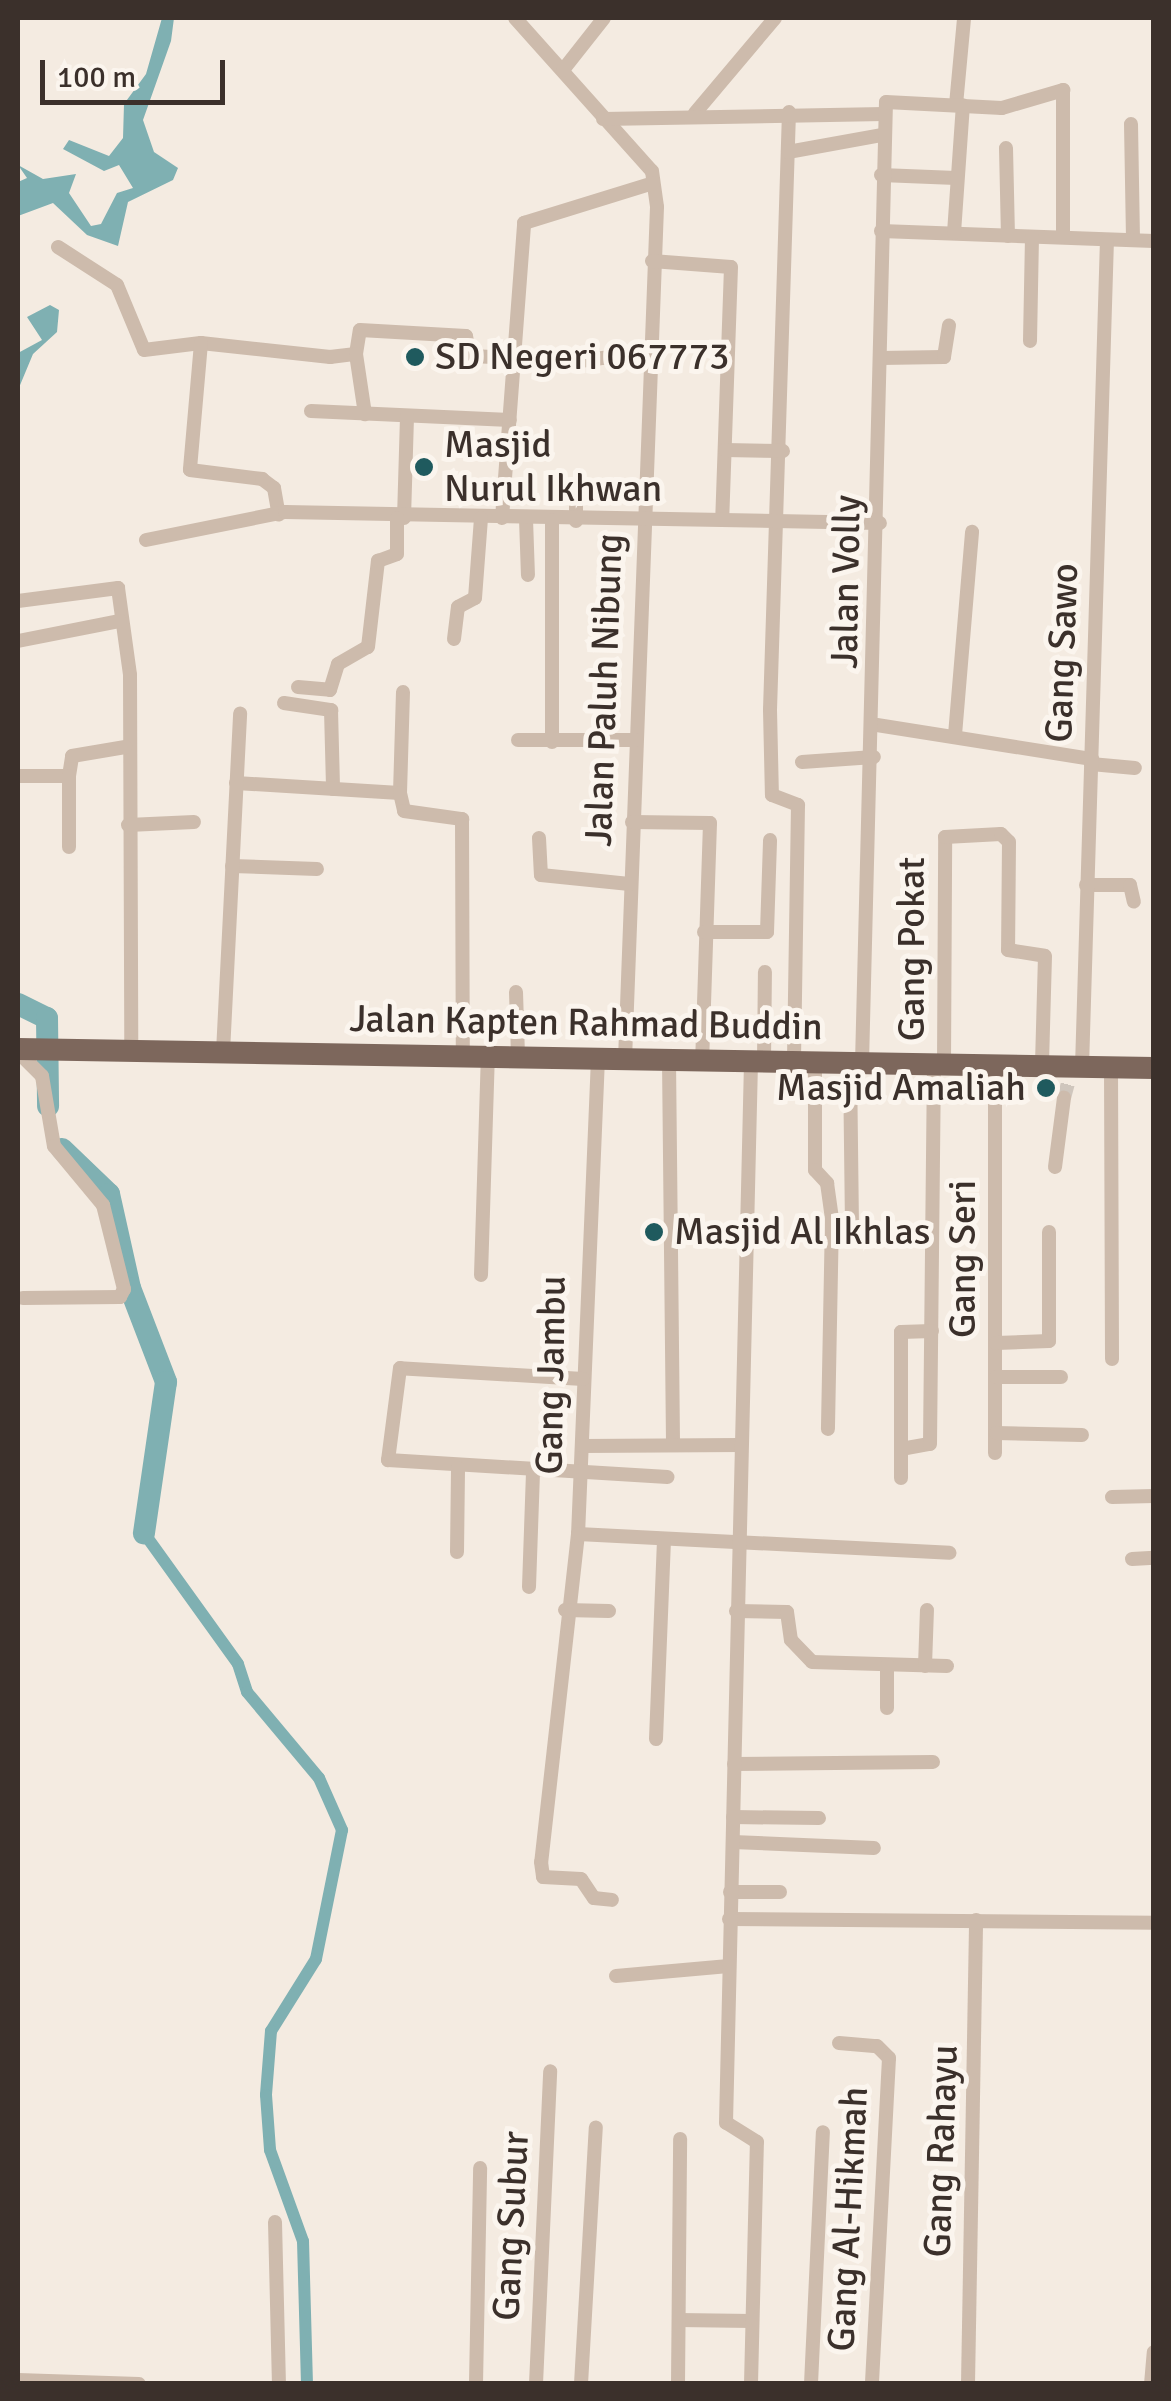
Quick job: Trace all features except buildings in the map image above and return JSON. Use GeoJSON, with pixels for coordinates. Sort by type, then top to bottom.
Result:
{"type":"FeatureCollection","features":[{"type":"Feature","properties":{"kind":"main road","name":"Jalan Kapten Rahmad Buddin"},"geometry":{"type":"LineString","coordinates":[[18,1051],[53,1048],[995,1065],[1074,1071],[1154,1068]]}},
{"type":"Feature","properties":{"kind":"street"},"geometry":{"type":"LineString","coordinates":[[502,518],[530,215],[653,183],[563,70],[515,18]]}},
{"type":"Feature","properties":{"kind":"street"},"geometry":{"type":"LineString","coordinates":[[563,70],[604,18]]}},
{"type":"Feature","properties":{"kind":"street"},"geometry":{"type":"LineString","coordinates":[[695,113],[775,18]]}},
{"type":"Feature","properties":{"kind":"street"},"geometry":{"type":"LineString","coordinates":[[954,233],[964,18]]}},
{"type":"Feature","properties":{"kind":"street"},"geometry":{"type":"LineString","coordinates":[[603,119],[695,113],[1007,107],[1064,92],[1062,238]]}},
{"type":"Feature","properties":{"kind":"street","name":"Jalan Volly"},"geometry":{"type":"LineString","coordinates":[[852,1236],[856,1063],[877,725],[881,174],[885,108]]}},
{"type":"Feature","properties":{"kind":"street"},"geometry":{"type":"LineString","coordinates":[[789,112],[783,451],[770,783],[773,797],[798,805],[805,1062],[814,1170],[827,1183],[832,1218],[828,1430]]}},
{"type":"Feature","properties":{"kind":"street"},"geometry":{"type":"LineString","coordinates":[[1131,124],[1133,240]]}},
{"type":"Feature","properties":{"kind":"street"},"geometry":{"type":"LineString","coordinates":[[788,152],[882,135]]}},
{"type":"Feature","properties":{"kind":"street"},"geometry":{"type":"LineString","coordinates":[[1006,148],[1008,236]]}},
{"type":"Feature","properties":{"kind":"street"},"geometry":{"type":"LineString","coordinates":[[881,174],[956,178]]}},
{"type":"Feature","properties":{"kind":"street","name":"Jalan Paluh Nibung"},"geometry":{"type":"LineString","coordinates":[[625,1059],[653,183]]}},
{"type":"Feature","properties":{"kind":"street"},"geometry":{"type":"LineString","coordinates":[[881,231],[1154,240]]}},
{"type":"Feature","properties":{"kind":"street"},"geometry":{"type":"LineString","coordinates":[[1030,340],[1032,237]]}},
{"type":"Feature","properties":{"kind":"street","name":"Gang Sawo"},"geometry":{"type":"LineString","coordinates":[[1074,1071],[1092,761],[1106,240]]}},
{"type":"Feature","properties":{"kind":"street"},"geometry":{"type":"LineString","coordinates":[[58,247],[116,285],[144,350],[201,343],[306,359],[356,354]]}},
{"type":"Feature","properties":{"kind":"street"},"geometry":{"type":"LineString","coordinates":[[652,261],[731,267],[722,519]]}},
{"type":"Feature","properties":{"kind":"street"},"geometry":{"type":"LineString","coordinates":[[881,358],[944,357],[949,325]]}},
{"type":"Feature","properties":{"kind":"street"},"geometry":{"type":"LineString","coordinates":[[365,414],[356,354],[360,330],[466,336],[470,356],[516,358],[647,352]]}},
{"type":"Feature","properties":{"kind":"street"},"geometry":{"type":"LineString","coordinates":[[201,343],[190,470],[262,478],[274,488],[288,513]]}},
{"type":"Feature","properties":{"kind":"street"},"geometry":{"type":"LineString","coordinates":[[311,412],[510,420]]}},
{"type":"Feature","properties":{"kind":"street"},"geometry":{"type":"LineString","coordinates":[[298,686],[330,690],[338,664],[368,647],[378,562],[397,554],[406,416]]}},
{"type":"Feature","properties":{"kind":"street"},"geometry":{"type":"LineString","coordinates":[[508,444],[538,444]]}},
{"type":"Feature","properties":{"kind":"street"},"geometry":{"type":"LineString","coordinates":[[725,450],[783,451]]}},
{"type":"Feature","properties":{"kind":"street"},"geometry":{"type":"LineString","coordinates":[[576,484],[576,521]]}},
{"type":"Feature","properties":{"kind":"street"},"geometry":{"type":"LineString","coordinates":[[150,538],[288,513],[576,521],[880,522]]}},
{"type":"Feature","properties":{"kind":"street"},"geometry":{"type":"LineString","coordinates":[[454,639],[458,607],[475,598],[481,518]]}},
{"type":"Feature","properties":{"kind":"street"},"geometry":{"type":"LineString","coordinates":[[526,519],[528,574]]}},
{"type":"Feature","properties":{"kind":"street"},"geometry":{"type":"LineString","coordinates":[[552,520],[552,742]]}},
{"type":"Feature","properties":{"kind":"street"},"geometry":{"type":"LineString","coordinates":[[955,735],[972,532]]}},
{"type":"Feature","properties":{"kind":"street"},"geometry":{"type":"LineString","coordinates":[[18,601],[118,588],[130,675],[124,748],[131,1050]]}},
{"type":"Feature","properties":{"kind":"street"},"geometry":{"type":"LineString","coordinates":[[18,641],[120,621]]}},
{"type":"Feature","properties":{"kind":"street"},"geometry":{"type":"LineString","coordinates":[[403,692],[400,792],[404,811],[462,819],[463,1056]]}},
{"type":"Feature","properties":{"kind":"street"},"geometry":{"type":"LineString","coordinates":[[284,703],[332,710],[333,789]]}},
{"type":"Feature","properties":{"kind":"street"},"geometry":{"type":"LineString","coordinates":[[223,1052],[240,713]]}},
{"type":"Feature","properties":{"kind":"street"},"geometry":{"type":"LineString","coordinates":[[877,725],[1135,768]]}},
{"type":"Feature","properties":{"kind":"street"},"geometry":{"type":"LineString","coordinates":[[518,740],[636,740]]}},
{"type":"Feature","properties":{"kind":"street"},"geometry":{"type":"LineString","coordinates":[[69,848],[72,756],[124,748]]}},
{"type":"Feature","properties":{"kind":"street"},"geometry":{"type":"LineString","coordinates":[[802,762],[874,756]]}},
{"type":"Feature","properties":{"kind":"street"},"geometry":{"type":"LineString","coordinates":[[18,776],[69,776]]}},
{"type":"Feature","properties":{"kind":"street"},"geometry":{"type":"LineString","coordinates":[[236,783],[400,792]]}},
{"type":"Feature","properties":{"kind":"street"},"geometry":{"type":"LineString","coordinates":[[632,819],[710,823],[702,1060]]}},
{"type":"Feature","properties":{"kind":"street"},"geometry":{"type":"LineString","coordinates":[[128,825],[194,822]]}},
{"type":"Feature","properties":{"kind":"street","name":"Gang Pokat"},"geometry":{"type":"LineString","coordinates":[[901,1449],[930,1447],[946,835],[1008,839],[1008,950],[1045,956],[1042,1066]]}},
{"type":"Feature","properties":{"kind":"street"},"geometry":{"type":"LineString","coordinates":[[539,838],[541,875],[630,884]]}},
{"type":"Feature","properties":{"kind":"street"},"geometry":{"type":"LineString","coordinates":[[704,932],[767,932],[770,840]]}},
{"type":"Feature","properties":{"kind":"street"},"geometry":{"type":"LineString","coordinates":[[232,866],[317,870]]}},
{"type":"Feature","properties":{"kind":"street"},"geometry":{"type":"LineString","coordinates":[[1086,885],[1130,885],[1134,902]]}},
{"type":"Feature","properties":{"kind":"street"},"geometry":{"type":"LineString","coordinates":[[751,2384],[757,2142],[726,2123],[740,1445],[751,1346],[758,1061],[765,972]]}},
{"type":"Feature","properties":{"kind":"street"},"geometry":{"type":"LineString","coordinates":[[516,992],[518,1057]]}},
{"type":"Feature","properties":{"kind":"street"},"geometry":{"type":"LineString","coordinates":[[18,1051],[42,1076],[54,1146],[103,1205],[124,1289],[120,1297],[23,1298]]}},
{"type":"Feature","properties":{"kind":"street"},"geometry":{"type":"LineString","coordinates":[[481,1275],[488,1056]]}},
{"type":"Feature","properties":{"kind":"street","name":"Gang Jambu"},"geometry":{"type":"LineString","coordinates":[[598,1058],[578,1534],[565,1610],[562,1727],[550,1746],[542,1874],[581,1879],[594,1898],[612,1900]]}},
{"type":"Feature","properties":{"kind":"street"},"geometry":{"type":"LineString","coordinates":[[669,1060],[674,1445]]}},
{"type":"Feature","properties":{"kind":"street","name":"Gang Seri"},"geometry":{"type":"LineString","coordinates":[[995,1065],[995,1453]]}},
{"type":"Feature","properties":{"kind":"street"},"geometry":{"type":"LineString","coordinates":[[1111,1067],[1112,1359]]}},
{"type":"Feature","properties":{"kind":"street"},"geometry":{"type":"LineString","coordinates":[[1055,1167],[1064,1098]]}},
{"type":"Feature","properties":{"kind":"street"},"geometry":{"type":"LineString","coordinates":[[996,1343],[1048,1341],[1050,1232]]}},
{"type":"Feature","properties":{"kind":"street"},"geometry":{"type":"LineString","coordinates":[[901,1478],[901,1332],[932,1332]]}},
{"type":"Feature","properties":{"kind":"street"},"geometry":{"type":"LineString","coordinates":[[582,1379],[400,1368],[388,1460],[458,1468],[667,1477]]}},
{"type":"Feature","properties":{"kind":"street"},"geometry":{"type":"LineString","coordinates":[[996,1377],[1061,1377]]}},
{"type":"Feature","properties":{"kind":"street"},"geometry":{"type":"LineString","coordinates":[[996,1433],[1082,1435]]}},
{"type":"Feature","properties":{"kind":"street"},"geometry":{"type":"LineString","coordinates":[[583,1446],[740,1445]]}},
{"type":"Feature","properties":{"kind":"street"},"geometry":{"type":"LineString","coordinates":[[457,1552],[458,1468]]}},
{"type":"Feature","properties":{"kind":"street"},"geometry":{"type":"LineString","coordinates":[[529,1587],[533,1472]]}},
{"type":"Feature","properties":{"kind":"street"},"geometry":{"type":"LineString","coordinates":[[1112,1498],[1154,1496]]}},
{"type":"Feature","properties":{"kind":"street"},"geometry":{"type":"LineString","coordinates":[[578,1534],[738,1546],[950,1552]]}},
{"type":"Feature","properties":{"kind":"street"},"geometry":{"type":"LineString","coordinates":[[656,1740],[664,1540]]}},
{"type":"Feature","properties":{"kind":"street"},"geometry":{"type":"LineString","coordinates":[[1132,1559],[1154,1558]]}},
{"type":"Feature","properties":{"kind":"street"},"geometry":{"type":"LineString","coordinates":[[565,1610],[609,1611]]}},
{"type":"Feature","properties":{"kind":"street"},"geometry":{"type":"LineString","coordinates":[[925,1666],[927,1610]]}},
{"type":"Feature","properties":{"kind":"street"},"geometry":{"type":"LineString","coordinates":[[736,1611],[786,1612],[791,1640],[812,1662],[947,1666]]}},
{"type":"Feature","properties":{"kind":"street"},"geometry":{"type":"LineString","coordinates":[[887,1665],[887,1708]]}},
{"type":"Feature","properties":{"kind":"street"},"geometry":{"type":"LineString","coordinates":[[734,1764],[933,1762]]}},
{"type":"Feature","properties":{"kind":"street"},"geometry":{"type":"LineString","coordinates":[[733,1816],[819,1818]]}},
{"type":"Feature","properties":{"kind":"street"},"geometry":{"type":"LineString","coordinates":[[733,1842],[874,1848]]}},
{"type":"Feature","properties":{"kind":"street"},"geometry":{"type":"LineString","coordinates":[[730,1892],[780,1892]]}},
{"type":"Feature","properties":{"kind":"street"},"geometry":{"type":"LineString","coordinates":[[729,1918],[1154,1923]]}},
{"type":"Feature","properties":{"kind":"street","name":"Gang Rahayu"},"geometry":{"type":"LineString","coordinates":[[968,2384],[976,1920]]}},
{"type":"Feature","properties":{"kind":"street"},"geometry":{"type":"LineString","coordinates":[[616,1976],[728,1966]]}},
{"type":"Feature","properties":{"kind":"street","name":"Gang Al-Hikmah"},"geometry":{"type":"LineString","coordinates":[[838,2043],[878,2046],[888,2058],[872,2384]]}},
{"type":"Feature","properties":{"kind":"street","name":"Gang Subur"},"geometry":{"type":"LineString","coordinates":[[536,2384],[550,2071]]}},
{"type":"Feature","properties":{"kind":"street"},"geometry":{"type":"LineString","coordinates":[[580,2384],[596,2127]]}},
{"type":"Feature","properties":{"kind":"street"},"geometry":{"type":"LineString","coordinates":[[811,2384],[822,2132]]}},
{"type":"Feature","properties":{"kind":"street"},"geometry":{"type":"LineString","coordinates":[[678,2384],[680,2139]]}},
{"type":"Feature","properties":{"kind":"street"},"geometry":{"type":"LineString","coordinates":[[476,2384],[480,2168]]}},
{"type":"Feature","properties":{"kind":"street"},"geometry":{"type":"LineString","coordinates":[[275,2222],[279,2384]]}},
{"type":"Feature","properties":{"kind":"street"},"geometry":{"type":"LineString","coordinates":[[678,2320],[752,2321]]}},
{"type":"Feature","properties":{"kind":"street"},"geometry":{"type":"LineString","coordinates":[[1151,2384],[1154,2352]]}},
{"type":"Feature","properties":{"kind":"street"},"geometry":{"type":"LineString","coordinates":[[18,2380],[139,2384]]}},
{"type":"Feature","properties":{"kind":"water"},"geometry":{"type":"Polygon","coordinates":[[[162,18],[174,18],[171,41],[143,120],[154,152],[178,168],[173,180],[128,202],[118,246],[87,235],[53,203],[18,216],[18,182],[27,178],[18,165],[43,179],[76,174],[69,193],[91,226],[101,224],[117,193],[133,188],[119,165],[104,171],[63,149],[69,140],[109,156],[123,138],[124,104],[146,74],[162,18]]]}},
{"type":"Feature","properties":{"kind":"water"},"geometry":{"type":"Polygon","coordinates":[[[50,305],[59,310],[57,332],[33,354],[18,390],[18,353],[42,340],[27,317],[50,305]]]}},
{"type":"Feature","properties":{"kind":"waterway"},"geometry":{"type":"LineString","coordinates":[[18,1004],[47,1018],[48,1106]]}},
{"type":"Feature","properties":{"kind":"waterway"},"geometry":{"type":"LineString","coordinates":[[62,1149],[109,1194],[130,1288],[166,1382],[144,1533]]}},
{"type":"Feature","properties":{"kind":"waterway"},"geometry":{"type":"LineString","coordinates":[[144,1533],[238,1664],[247,1692],[319,1778],[342,1830],[316,1959],[271,2031],[266,2095],[270,2150],[303,2241],[307,2384]]}},
{"type":"Feature","properties":{"kind":"tunnel"},"geometry":{"type":"LineString","coordinates":[[1064,1098],[1069,1079]]}},
{"type":"Feature","properties":{"kind":"place","name":"SD Negeri 067773"},"geometry":{"type":"Point","coordinates":[415,357]}},
{"type":"Feature","properties":{"kind":"place","name":"Masjid Nurul Ikhwan"},"geometry":{"type":"Point","coordinates":[424,467]}},
{"type":"Feature","properties":{"kind":"place","name":"Masjid Amaliah"},"geometry":{"type":"Point","coordinates":[1046,1088]}},
{"type":"Feature","properties":{"kind":"place","name":"Masjid Al Ikhlas"},"geometry":{"type":"Point","coordinates":[654,1232]}}]}
